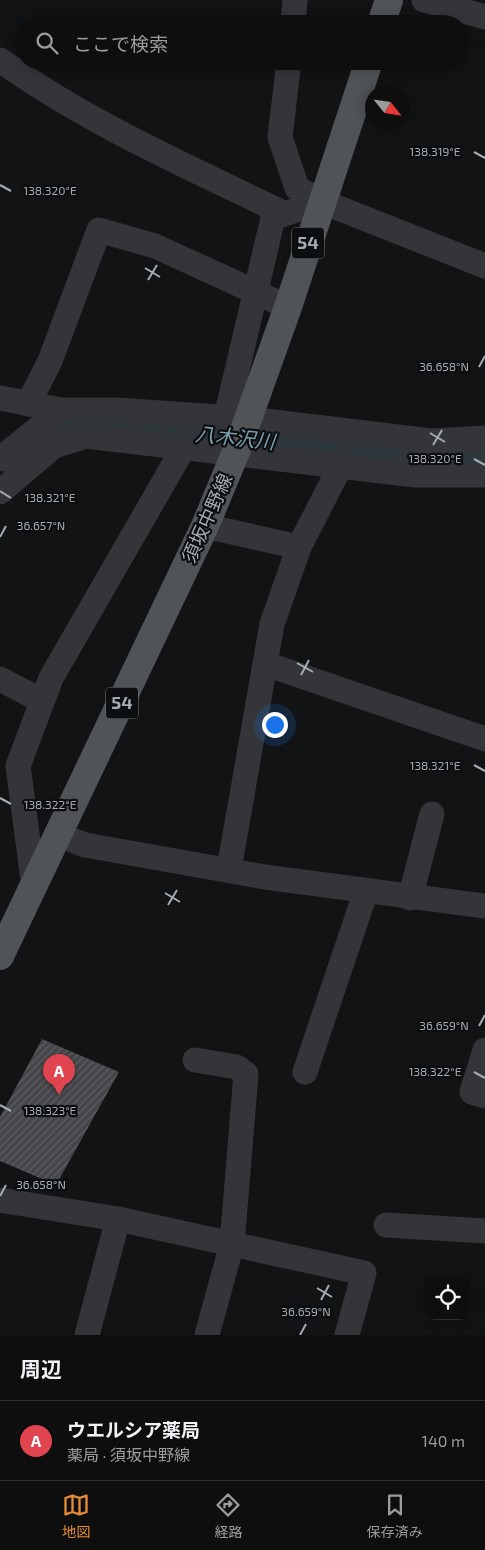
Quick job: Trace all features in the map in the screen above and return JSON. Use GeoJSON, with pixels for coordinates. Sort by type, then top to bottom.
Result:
{"type":"FeatureCollection","features":[{"type":"Feature","properties":{"kind":"main road"},"geometry":{"type":"LineString","coordinates":[[384,15],[389,0]]}},
{"type":"Feature","properties":{"kind":"main road","name":"須坂中野線"},"geometry":{"type":"LineString","coordinates":[[4,939],[34,887],[60,834],[205,526],[288,307],[366,70]]}},
{"type":"Feature","properties":{"kind":"street"},"geometry":{"type":"LineString","coordinates":[[294,15],[296,0]]}},
{"type":"Feature","properties":{"kind":"street"},"geometry":{"type":"LineString","coordinates":[[383,0],[389,0]]}},
{"type":"Feature","properties":{"kind":"street"},"geometry":{"type":"LineString","coordinates":[[424,0],[485,17]]}},
{"type":"Feature","properties":{"kind":"street"},"geometry":{"type":"LineString","coordinates":[[0,60],[15,70]]}},
{"type":"Feature","properties":{"kind":"street"},"geometry":{"type":"LineString","coordinates":[[15,70],[135,140],[283,213]]}},
{"type":"Feature","properties":{"kind":"street"},"geometry":{"type":"LineString","coordinates":[[288,70],[280,137],[297,188],[323,202],[485,266]]}},
{"type":"Feature","properties":{"kind":"street"},"geometry":{"type":"LineString","coordinates":[[240,432],[256,293],[273,218],[283,213],[323,202]]}},
{"type":"Feature","properties":{"kind":"street"},"geometry":{"type":"LineString","coordinates":[[28,404],[50,361],[100,230],[155,246],[288,307]]}},
{"type":"Feature","properties":{"kind":"street"},"geometry":{"type":"LineString","coordinates":[[0,398],[61,410],[116,410],[240,432],[431,441],[485,438]]}},
{"type":"Feature","properties":{"kind":"street"},"geometry":{"type":"LineString","coordinates":[[0,459],[61,410]]}},
{"type":"Feature","properties":{"kind":"street"},"geometry":{"type":"LineString","coordinates":[[0,492],[54,446],[86,436],[184,447],[240,432],[341,465],[415,475],[485,475]]}},
{"type":"Feature","properties":{"kind":"street"},"geometry":{"type":"LineString","coordinates":[[34,887],[18,766],[51,678],[184,447]]}},
{"type":"Feature","properties":{"kind":"street"},"geometry":{"type":"LineString","coordinates":[[228,869],[272,624],[299,547],[341,465]]}},
{"type":"Feature","properties":{"kind":"street"},"geometry":{"type":"LineString","coordinates":[[205,526],[299,547]]}},
{"type":"Feature","properties":{"kind":"street"},"geometry":{"type":"LineString","coordinates":[[266,664],[485,739]]}},
{"type":"Feature","properties":{"kind":"street"},"geometry":{"type":"LineString","coordinates":[[0,679],[42,701]]}},
{"type":"Feature","properties":{"kind":"street"},"geometry":{"type":"LineString","coordinates":[[410,898],[432,814]]}},
{"type":"Feature","properties":{"kind":"street"},"geometry":{"type":"LineString","coordinates":[[60,834],[85,845],[265,877],[410,898],[485,906]]}},
{"type":"Feature","properties":{"kind":"street"},"geometry":{"type":"LineString","coordinates":[[305,1072],[366,891]]}},
{"type":"Feature","properties":{"kind":"street"},"geometry":{"type":"LineString","coordinates":[[485,1050],[472,1092],[485,1096]]}},
{"type":"Feature","properties":{"kind":"street"},"geometry":{"type":"LineString","coordinates":[[195,1060],[237,1067],[246,1074],[232,1244],[207,1335]]}},
{"type":"Feature","properties":{"kind":"street"},"geometry":{"type":"LineString","coordinates":[[0,1200],[118,1219],[364,1273],[347,1335]]}},
{"type":"Feature","properties":{"kind":"street"},"geometry":{"type":"LineString","coordinates":[[87,1335],[118,1219]]}},
{"type":"Feature","properties":{"kind":"street"},"geometry":{"type":"LineString","coordinates":[[386,1225],[485,1231]]}},
{"type":"Feature","properties":{"kind":"building"},"geometry":{"type":"Polygon","coordinates":[[[42,1039],[119,1072],[56,1185],[0,1161],[0,1117],[42,1039]]]}},
{"type":"Feature","properties":{"kind":"waterway","name":"八木沢川"},"geometry":{"type":"LineString","coordinates":[[19,461],[62,429],[111,424],[405,456],[466,459],[485,457]]}},
{"type":"Feature","properties":{"kind":"place","name":"ウエルシア薬局"},"geometry":{"type":"Point","coordinates":[59,1095]}}]}
